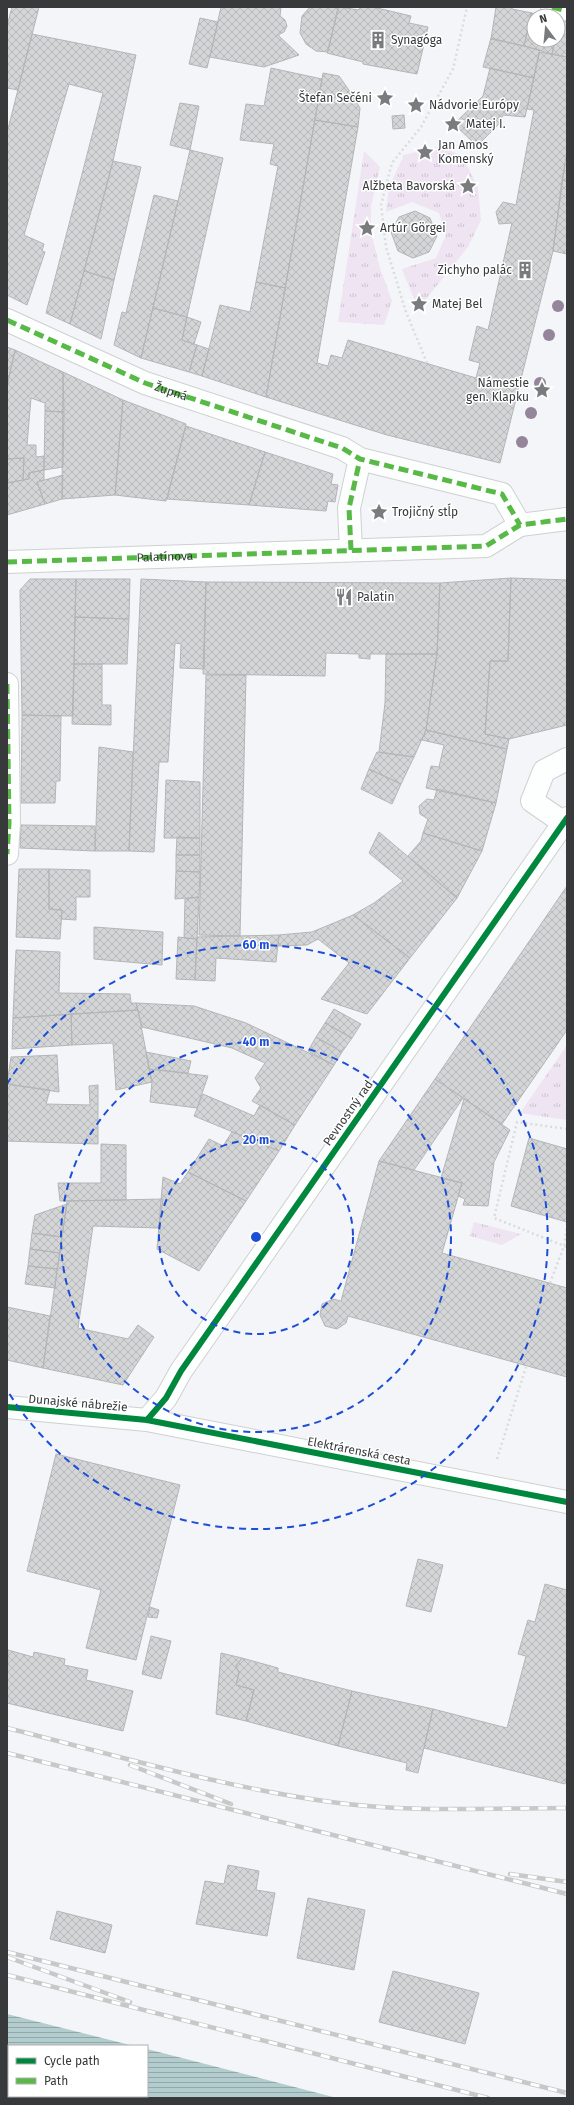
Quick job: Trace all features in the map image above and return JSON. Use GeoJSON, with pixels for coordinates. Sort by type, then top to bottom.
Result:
{"type":"FeatureCollection","features":[{"type":"Feature","properties":{"kind":"street","name":"Župná"},"geometry":{"type":"LineString","coordinates":[[7,320],[145,383],[342,448],[360,459],[502,494],[520,525]]}},
{"type":"Feature","properties":{"kind":"street"},"geometry":{"type":"LineString","coordinates":[[351,550],[349,508],[360,459]]}},
{"type":"Feature","properties":{"kind":"street"},"geometry":{"type":"LineString","coordinates":[[520,525],[567,519]]}},
{"type":"Feature","properties":{"kind":"street","name":"Palatínova"},"geometry":{"type":"LineString","coordinates":[[7,562],[486,546],[520,525]]}},
{"type":"Feature","properties":{"kind":"street"},"geometry":{"type":"LineString","coordinates":[[7,684],[9,824],[7,854]]}},
{"type":"Feature","properties":{"kind":"street"},"geometry":{"type":"LineString","coordinates":[[566,820],[532,801],[544,772],[567,759]]}},
{"type":"Feature","properties":{"kind":"street","name":"Pevnostný rad"},"geometry":{"type":"LineString","coordinates":[[147,1420],[166,1398],[181,1371],[566,820]]}},
{"type":"Feature","properties":{"kind":"street","name":"Dunajské nábrežie"},"geometry":{"type":"LineString","coordinates":[[7,1407],[147,1420]]}},
{"type":"Feature","properties":{"kind":"street","name":"Elektrárenská cesta"},"geometry":{"type":"LineString","coordinates":[[147,1420],[567,1502]]}},
{"type":"Feature","properties":{"kind":"path"},"geometry":{"type":"LineString","coordinates":[[427,363],[406,312],[386,247],[381,205],[392,163],[420,127],[453,69],[467,7]]}},
{"type":"Feature","properties":{"kind":"path"},"geometry":{"type":"LineString","coordinates":[[566,1246],[494,1218],[516,1122],[567,1129]]}},
{"type":"Feature","properties":{"kind":"path"},"geometry":{"type":"LineString","coordinates":[[550,1283],[566,1246],[567,1227]]}},
{"type":"Feature","properties":{"kind":"path"},"geometry":{"type":"LineString","coordinates":[[496,1463],[526,1367]]}},
{"type":"Feature","properties":{"kind":"green space"},"geometry":{"type":"Polygon","coordinates":[[[442,146],[463,157],[478,188],[481,220],[468,247],[418,309],[402,269],[436,258],[446,235],[439,213],[412,202],[386,212],[389,187],[404,155],[442,146]]]}},
{"type":"Feature","properties":{"kind":"green space"},"geometry":{"type":"Polygon","coordinates":[[[364,151],[380,167],[371,206],[371,232],[380,268],[392,301],[384,325],[338,322],[364,151]]]}},
{"type":"Feature","properties":{"kind":"green space"},"geometry":{"type":"Polygon","coordinates":[[[567,1045],[567,1120],[520,1113],[567,1045]]]}},
{"type":"Feature","properties":{"kind":"green space"},"geometry":{"type":"Polygon","coordinates":[[[474,1222],[521,1234],[502,1245],[470,1236],[474,1222]]]}},
{"type":"Feature","properties":{"kind":"water"},"geometry":{"type":"Polygon","coordinates":[[[7,2014],[130,2045],[8,2045],[8,2097],[148,2097],[148,2049],[337,2098],[7,2098],[7,2014]]]}},
{"type":"Feature","properties":{"kind":"building"},"geometry":{"type":"Polygon","coordinates":[[[12,7],[39,7],[18,90],[7,88],[7,26],[12,7]]]}},
{"type":"Feature","properties":{"kind":"building"},"geometry":{"type":"Polygon","coordinates":[[[221,7],[281,7],[280,16],[285,20],[287,26],[284,32],[278,35],[299,55],[264,67],[210,57],[221,7]]]}},
{"type":"Feature","properties":{"kind":"building"},"geometry":{"type":"Polygon","coordinates":[[[310,7],[338,7],[328,52],[316,51],[306,44],[300,33],[302,16],[310,7]]]}},
{"type":"Feature","properties":{"kind":"building","name":"Synagóga"},"geometry":{"type":"Polygon","coordinates":[[[339,7],[359,10],[360,7],[373,7],[411,16],[409,23],[428,27],[417,74],[363,64],[363,62],[327,53],[339,7]]]}},
{"type":"Feature","properties":{"kind":"building"},"geometry":{"type":"Polygon","coordinates":[[[496,7],[512,7],[512,9],[526,12],[526,38],[524,46],[491,39],[496,7]]]}},
{"type":"Feature","properties":{"kind":"building"},"geometry":{"type":"Polygon","coordinates":[[[567,7],[567,57],[552,54],[553,48],[566,48],[567,7]]]}},
{"type":"Feature","properties":{"kind":"building"},"geometry":{"type":"Polygon","coordinates":[[[200,18],[218,22],[207,68],[189,64],[200,18]]]}},
{"type":"Feature","properties":{"kind":"building"},"geometry":{"type":"Polygon","coordinates":[[[32,34],[136,55],[113,161],[70,324],[46,313],[103,93],[69,84],[24,235],[44,244],[42,251],[45,252],[27,305],[7,295],[7,133],[32,34]]]}},
{"type":"Feature","properties":{"kind":"building"},"geometry":{"type":"Polygon","coordinates":[[[491,38],[526,47],[526,48],[540,50],[534,78],[483,67],[491,38]]]}},
{"type":"Feature","properties":{"kind":"building"},"geometry":{"type":"Polygon","coordinates":[[[531,48],[553,48],[552,54],[531,48]]]}},
{"type":"Feature","properties":{"kind":"building","name":"Zichyho palác"},"geometry":{"type":"Polygon","coordinates":[[[539,52],[567,57],[567,149],[553,251],[500,463],[387,435],[266,397],[315,120],[358,127],[317,363],[328,366],[331,355],[342,358],[348,340],[476,378],[480,363],[469,360],[477,326],[488,330],[512,223],[499,224],[496,212],[503,202],[516,205],[534,110],[527,109],[539,52]]]}},
{"type":"Feature","properties":{"kind":"building"},"geometry":{"type":"Polygon","coordinates":[[[271,68],[322,79],[285,288],[256,282],[278,166],[270,164],[274,144],[240,140],[246,104],[264,106],[271,68]]]}},
{"type":"Feature","properties":{"kind":"building"},"geometry":{"type":"Polygon","coordinates":[[[490,68],[534,78],[525,117],[503,115],[498,125],[477,146],[454,124],[483,96],[490,68]]]}},
{"type":"Feature","properties":{"kind":"building"},"geometry":{"type":"Polygon","coordinates":[[[323,73],[339,76],[351,93],[360,108],[358,127],[315,120],[323,73]]]}},
{"type":"Feature","properties":{"kind":"building"},"geometry":{"type":"Polygon","coordinates":[[[180,103],[199,106],[190,150],[170,145],[180,103]]]}},
{"type":"Feature","properties":{"kind":"building"},"geometry":{"type":"Polygon","coordinates":[[[404,115],[405,128],[393,129],[392,116],[404,115]]]}},
{"type":"Feature","properties":{"kind":"building"},"geometry":{"type":"Polygon","coordinates":[[[190,150],[223,158],[187,317],[153,308],[190,150]]]}},
{"type":"Feature","properties":{"kind":"building"},"geometry":{"type":"Polygon","coordinates":[[[113,161],[141,167],[114,280],[84,271],[113,161]]]}},
{"type":"Feature","properties":{"kind":"building"},"geometry":{"type":"Polygon","coordinates":[[[565,164],[567,164],[567,181],[562,180],[565,164]]]}},
{"type":"Feature","properties":{"kind":"building"},"geometry":{"type":"Polygon","coordinates":[[[562,180],[567,181],[567,254],[553,251],[562,180]]]}},
{"type":"Feature","properties":{"kind":"building"},"geometry":{"type":"Polygon","coordinates":[[[154,195],[178,201],[141,358],[114,345],[122,312],[126,313],[154,195]]]}},
{"type":"Feature","properties":{"kind":"building"},"geometry":{"type":"Polygon","coordinates":[[[415,211],[430,218],[437,236],[429,252],[413,258],[398,251],[391,232],[399,217],[415,211]]]}},
{"type":"Feature","properties":{"kind":"building"},"geometry":{"type":"Polygon","coordinates":[[[84,271],[114,280],[101,339],[70,324],[84,271]]]}},
{"type":"Feature","properties":{"kind":"building"},"geometry":{"type":"Polygon","coordinates":[[[256,282],[285,288],[266,397],[202,376],[220,305],[250,312],[256,282]]]}},
{"type":"Feature","properties":{"kind":"building"},"geometry":{"type":"Polygon","coordinates":[[[153,308],[187,317],[182,340],[197,345],[189,372],[141,358],[153,308]]]}},
{"type":"Feature","properties":{"kind":"building"},"geometry":{"type":"Polygon","coordinates":[[[187,317],[201,322],[194,344],[182,340],[187,317]]]}},
{"type":"Feature","properties":{"kind":"building"},"geometry":{"type":"Polygon","coordinates":[[[197,345],[209,349],[202,376],[189,372],[197,345]]]}},
{"type":"Feature","properties":{"kind":"building"},"geometry":{"type":"Polygon","coordinates":[[[7,347],[15,350],[7,386],[7,347]]]}},
{"type":"Feature","properties":{"kind":"building"},"geometry":{"type":"Polygon","coordinates":[[[15,350],[63,372],[64,412],[45,411],[45,403],[31,398],[27,445],[36,445],[36,457],[44,456],[44,470],[29,473],[29,479],[23,480],[24,458],[7,459],[7,386],[15,350]]]}},
{"type":"Feature","properties":{"kind":"building"},"geometry":{"type":"Polygon","coordinates":[[[63,372],[123,400],[115,495],[62,499],[63,372]]]}},
{"type":"Feature","properties":{"kind":"building"},"geometry":{"type":"Polygon","coordinates":[[[123,400],[186,424],[166,501],[115,495],[123,400]]]}},
{"type":"Feature","properties":{"kind":"building"},"geometry":{"type":"Polygon","coordinates":[[[45,411],[64,412],[63,467],[44,470],[45,411]]]}},
{"type":"Feature","properties":{"kind":"building"},"geometry":{"type":"Polygon","coordinates":[[[186,426],[265,452],[249,505],[167,499],[186,426]]]}},
{"type":"Feature","properties":{"kind":"building"},"geometry":{"type":"Polygon","coordinates":[[[265,452],[333,474],[331,484],[338,485],[335,502],[328,501],[326,511],[249,505],[265,452]]]}},
{"type":"Feature","properties":{"kind":"building"},"geometry":{"type":"Polygon","coordinates":[[[24,458],[23,480],[7,483],[7,459],[24,458]]]}},
{"type":"Feature","properties":{"kind":"building"},"geometry":{"type":"Polygon","coordinates":[[[44,470],[44,480],[37,482],[45,504],[7,515],[7,483],[29,479],[29,473],[44,470]]]}},
{"type":"Feature","properties":{"kind":"building"},"geometry":{"type":"Polygon","coordinates":[[[63,475],[62,499],[45,504],[37,482],[63,475]]]}},
{"type":"Feature","properties":{"kind":"building"},"geometry":{"type":"Polygon","coordinates":[[[511,578],[567,580],[567,725],[509,739],[485,734],[490,661],[508,661],[511,578]]]}},
{"type":"Feature","properties":{"kind":"building"},"geometry":{"type":"Polygon","coordinates":[[[511,578],[508,661],[490,661],[485,734],[509,739],[507,749],[426,730],[437,654],[440,583],[511,578]]]}},
{"type":"Feature","properties":{"kind":"building"},"geometry":{"type":"Polygon","coordinates":[[[30,579],[76,579],[73,716],[22,715],[20,590],[30,579]]]}},
{"type":"Feature","properties":{"kind":"building"},"geometry":{"type":"Polygon","coordinates":[[[76,579],[130,579],[129,619],[75,617],[76,579]]]}},
{"type":"Feature","properties":{"kind":"building"},"geometry":{"type":"Polygon","coordinates":[[[141,579],[206,582],[204,669],[180,668],[181,644],[175,643],[168,762],[159,762],[154,852],[129,851],[141,579]]]}},
{"type":"Feature","properties":{"kind":"building"},"geometry":{"type":"Polygon","coordinates":[[[206,582],[440,583],[437,654],[370,654],[370,659],[359,658],[359,654],[326,653],[325,676],[203,674],[206,582]]]}},
{"type":"Feature","properties":{"kind":"building"},"geometry":{"type":"Polygon","coordinates":[[[75,617],[129,619],[127,664],[74,664],[75,617]]]}},
{"type":"Feature","properties":{"kind":"building"},"geometry":{"type":"Polygon","coordinates":[[[386,654],[437,654],[426,730],[414,757],[379,752],[385,703],[386,654]]]}},
{"type":"Feature","properties":{"kind":"building"},"geometry":{"type":"Polygon","coordinates":[[[74,664],[102,664],[102,705],[111,705],[111,725],[72,724],[74,664]]]}},
{"type":"Feature","properties":{"kind":"building"},"geometry":{"type":"Polygon","coordinates":[[[206,675],[246,675],[240,936],[199,935],[206,675]]]}},
{"type":"Feature","properties":{"kind":"building"},"geometry":{"type":"Polygon","coordinates":[[[22,715],[61,716],[60,781],[56,781],[55,803],[21,803],[22,715]]]}},
{"type":"Feature","properties":{"kind":"building"},"geometry":{"type":"Polygon","coordinates":[[[426,730],[507,749],[496,803],[426,788],[431,766],[439,767],[444,745],[422,740],[426,730]]]}},
{"type":"Feature","properties":{"kind":"building"},"geometry":{"type":"Polygon","coordinates":[[[99,747],[133,752],[129,851],[95,851],[99,747]]]}},
{"type":"Feature","properties":{"kind":"building"},"geometry":{"type":"Polygon","coordinates":[[[377,752],[414,757],[401,784],[369,769],[377,752]]]}},
{"type":"Feature","properties":{"kind":"building"},"geometry":{"type":"Polygon","coordinates":[[[369,769],[401,784],[392,804],[361,789],[369,769]]]}},
{"type":"Feature","properties":{"kind":"building"},"geometry":{"type":"Polygon","coordinates":[[[166,780],[200,782],[200,838],[164,838],[166,780]]]}},
{"type":"Feature","properties":{"kind":"building"},"geometry":{"type":"Polygon","coordinates":[[[437,789],[496,803],[482,851],[423,833],[428,819],[420,814],[419,806],[427,799],[434,800],[437,789]]]}},
{"type":"Feature","properties":{"kind":"building"},"geometry":{"type":"Polygon","coordinates":[[[21,825],[95,826],[95,851],[20,848],[21,825]]]}},
{"type":"Feature","properties":{"kind":"building"},"geometry":{"type":"Polygon","coordinates":[[[379,832],[457,898],[410,958],[353,915],[374,903],[403,881],[369,853],[379,832]]]}},
{"type":"Feature","properties":{"kind":"building"},"geometry":{"type":"Polygon","coordinates":[[[423,833],[482,851],[457,898],[408,856],[421,841],[423,833]]]}},
{"type":"Feature","properties":{"kind":"building"},"geometry":{"type":"Polygon","coordinates":[[[177,837],[200,838],[200,855],[176,855],[177,837]]]}},
{"type":"Feature","properties":{"kind":"building"},"geometry":{"type":"Polygon","coordinates":[[[176,855],[200,855],[200,872],[176,871],[176,855]]]}},
{"type":"Feature","properties":{"kind":"building"},"geometry":{"type":"Polygon","coordinates":[[[19,869],[49,869],[49,909],[62,910],[60,939],[16,937],[19,869]]]}},
{"type":"Feature","properties":{"kind":"building"},"geometry":{"type":"Polygon","coordinates":[[[49,869],[90,870],[90,897],[76,897],[76,920],[61,919],[62,910],[49,909],[49,869]]]}},
{"type":"Feature","properties":{"kind":"building"},"geometry":{"type":"Polygon","coordinates":[[[176,871],[200,872],[199,897],[175,899],[176,871]]]}},
{"type":"Feature","properties":{"kind":"building"},"geometry":{"type":"Polygon","coordinates":[[[567,886],[567,1030],[502,1124],[435,1079],[567,886]]]}},
{"type":"Feature","properties":{"kind":"building"},"geometry":{"type":"Polygon","coordinates":[[[199,897],[197,939],[184,938],[185,899],[199,897]]]}},
{"type":"Feature","properties":{"kind":"building"},"geometry":{"type":"Polygon","coordinates":[[[353,915],[410,958],[367,1014],[321,999],[349,963],[318,939],[307,945],[278,946],[279,935],[312,932],[353,915]]]}},
{"type":"Feature","properties":{"kind":"building"},"geometry":{"type":"Polygon","coordinates":[[[94,927],[163,932],[162,965],[94,959],[94,927]]]}},
{"type":"Feature","properties":{"kind":"building"},"geometry":{"type":"Polygon","coordinates":[[[279,935],[276,962],[216,958],[215,981],[195,980],[197,937],[279,935]]]}},
{"type":"Feature","properties":{"kind":"building"},"geometry":{"type":"Polygon","coordinates":[[[178,937],[197,939],[195,980],[176,979],[178,937]]]}},
{"type":"Feature","properties":{"kind":"building"},"geometry":{"type":"Polygon","coordinates":[[[16,950],[60,952],[59,993],[130,994],[131,1003],[136,1003],[138,1010],[13,1018],[16,950]]]}},
{"type":"Feature","properties":{"kind":"building"},"geometry":{"type":"Polygon","coordinates":[[[136,1003],[194,1006],[246,1023],[334,1065],[295,1125],[252,1101],[261,1088],[255,1078],[265,1063],[232,1048],[142,1027],[136,1003]]]}},
{"type":"Feature","properties":{"kind":"building"},"geometry":{"type":"Polygon","coordinates":[[[334,1009],[361,1024],[352,1038],[325,1023],[334,1009]]]}},
{"type":"Feature","properties":{"kind":"building"},"geometry":{"type":"Polygon","coordinates":[[[138,1010],[152,1082],[116,1090],[113,1043],[72,1045],[71,1014],[138,1010]]]}},
{"type":"Feature","properties":{"kind":"building"},"geometry":{"type":"Polygon","coordinates":[[[71,1014],[72,1045],[12,1049],[13,1018],[71,1014]]]}},
{"type":"Feature","properties":{"kind":"building"},"geometry":{"type":"Polygon","coordinates":[[[325,1023],[352,1038],[342,1052],[316,1037],[325,1023]]]}},
{"type":"Feature","properties":{"kind":"building"},"geometry":{"type":"Polygon","coordinates":[[[316,1037],[342,1052],[334,1065],[308,1051],[316,1037]]]}},
{"type":"Feature","properties":{"kind":"building"},"geometry":{"type":"Polygon","coordinates":[[[146,1052],[191,1061],[188,1073],[149,1069],[146,1052]]]}},
{"type":"Feature","properties":{"kind":"building"},"geometry":{"type":"Polygon","coordinates":[[[57,1055],[59,1092],[7,1084],[11,1057],[57,1055]]]}},
{"type":"Feature","properties":{"kind":"building"},"geometry":{"type":"Polygon","coordinates":[[[149,1069],[208,1076],[197,1108],[150,1102],[152,1082],[149,1069]]]}},
{"type":"Feature","properties":{"kind":"building"},"geometry":{"type":"Polygon","coordinates":[[[435,1079],[463,1098],[414,1170],[379,1161],[435,1079]]]}},
{"type":"Feature","properties":{"kind":"building"},"geometry":{"type":"Polygon","coordinates":[[[7,1084],[50,1090],[46,1104],[90,1105],[89,1086],[98,1085],[98,1144],[7,1141],[7,1084]]]}},
{"type":"Feature","properties":{"kind":"building"},"geometry":{"type":"Polygon","coordinates":[[[203,1094],[254,1116],[260,1105],[295,1125],[279,1151],[194,1116],[203,1094]]]}},
{"type":"Feature","properties":{"kind":"building"},"geometry":{"type":"Polygon","coordinates":[[[464,1099],[510,1130],[494,1162],[488,1206],[463,1205],[465,1199],[458,1196],[462,1183],[441,1178],[464,1099]]]}},
{"type":"Feature","properties":{"kind":"building"},"geometry":{"type":"Polygon","coordinates":[[[232,1132],[279,1151],[246,1201],[188,1172],[209,1139],[223,1146],[232,1132]]]}},
{"type":"Feature","properties":{"kind":"building"},"geometry":{"type":"Polygon","coordinates":[[[529,1138],[567,1149],[567,1222],[511,1206],[529,1138]]]}},
{"type":"Feature","properties":{"kind":"building"},"geometry":{"type":"Polygon","coordinates":[[[101,1144],[126,1145],[126,1200],[60,1201],[58,1183],[101,1183],[101,1144]]]}},
{"type":"Feature","properties":{"kind":"building"},"geometry":{"type":"Polygon","coordinates":[[[379,1161],[462,1183],[442,1253],[567,1288],[567,1377],[348,1316],[346,1323],[337,1329],[325,1326],[320,1315],[322,1304],[333,1299],[341,1301],[379,1161]]]}},
{"type":"Feature","properties":{"kind":"building"},"geometry":{"type":"Polygon","coordinates":[[[188,1172],[246,1201],[199,1271],[157,1249],[163,1177],[180,1184],[188,1172]]]}},
{"type":"Feature","properties":{"kind":"building"},"geometry":{"type":"Polygon","coordinates":[[[163,1199],[159,1228],[93,1226],[78,1328],[128,1339],[138,1325],[154,1337],[123,1385],[43,1368],[67,1201],[163,1199]]]}},
{"type":"Feature","properties":{"kind":"building"},"geometry":{"type":"Polygon","coordinates":[[[67,1204],[62,1237],[32,1233],[35,1215],[67,1204]]]}},
{"type":"Feature","properties":{"kind":"building"},"geometry":{"type":"Polygon","coordinates":[[[32,1233],[62,1237],[60,1253],[30,1249],[32,1233]]]}},
{"type":"Feature","properties":{"kind":"building"},"geometry":{"type":"Polygon","coordinates":[[[30,1249],[60,1253],[57,1269],[28,1266],[30,1249]]]}},
{"type":"Feature","properties":{"kind":"building"},"geometry":{"type":"Polygon","coordinates":[[[28,1266],[57,1269],[55,1288],[25,1284],[28,1266]]]}},
{"type":"Feature","properties":{"kind":"building"},"geometry":{"type":"Polygon","coordinates":[[[7,1307],[50,1316],[43,1368],[7,1360],[7,1307]]]}},
{"type":"Feature","properties":{"kind":"building"},"geometry":{"type":"Polygon","coordinates":[[[56,1454],[180,1485],[136,1660],[86,1648],[101,1590],[27,1571],[56,1454]]]}},
{"type":"Feature","properties":{"kind":"building"},"geometry":{"type":"Polygon","coordinates":[[[418,1559],[443,1565],[431,1612],[406,1606],[418,1559]]]}},
{"type":"Feature","properties":{"kind":"building"},"geometry":{"type":"Polygon","coordinates":[[[545,1584],[567,1590],[567,1775],[565,1784],[424,1748],[433,1709],[507,1728],[526,1656],[518,1654],[528,1620],[535,1622],[545,1584]]]}},
{"type":"Feature","properties":{"kind":"building"},"geometry":{"type":"Polygon","coordinates":[[[150,1607],[159,1610],[157,1618],[148,1617],[150,1607]]]}},
{"type":"Feature","properties":{"kind":"building"},"geometry":{"type":"Polygon","coordinates":[[[151,1636],[171,1641],[161,1679],[142,1674],[151,1636]]]}},
{"type":"Feature","properties":{"kind":"building"},"geometry":{"type":"Polygon","coordinates":[[[8,1650],[33,1657],[34,1652],[65,1659],[64,1665],[88,1670],[86,1680],[133,1691],[123,1731],[7,1703],[8,1650]]]}},
{"type":"Feature","properties":{"kind":"building"},"geometry":{"type":"Polygon","coordinates":[[[221,1653],[242,1658],[236,1666],[239,1673],[236,1685],[254,1690],[246,1721],[216,1714],[221,1653]]]}},
{"type":"Feature","properties":{"kind":"building"},"geometry":{"type":"Polygon","coordinates":[[[242,1658],[278,1668],[278,1672],[352,1691],[338,1746],[246,1721],[254,1690],[236,1685],[239,1673],[236,1666],[242,1658]]]}},
{"type":"Feature","properties":{"kind":"building"},"geometry":{"type":"Polygon","coordinates":[[[352,1691],[433,1709],[418,1773],[406,1770],[407,1763],[338,1746],[352,1691]]]}},
{"type":"Feature","properties":{"kind":"building"},"geometry":{"type":"Polygon","coordinates":[[[228,1865],[259,1871],[256,1890],[275,1893],[267,1936],[196,1924],[205,1881],[224,1884],[228,1865]]]}},
{"type":"Feature","properties":{"kind":"building"},"geometry":{"type":"Polygon","coordinates":[[[308,1898],[365,1910],[354,1970],[297,1958],[308,1898]]]}},
{"type":"Feature","properties":{"kind":"building"},"geometry":{"type":"Polygon","coordinates":[[[57,1911],[112,1925],[105,1953],[50,1939],[57,1911]]]}},
{"type":"Feature","properties":{"kind":"building"},"geometry":{"type":"Polygon","coordinates":[[[393,1971],[479,1993],[465,2044],[379,2022],[393,1971]]]}},
{"type":"Feature","properties":{"kind":"railway"},"geometry":{"type":"LineString","coordinates":[[7,1728],[209,1779],[290,1796],[331,1802],[390,1808],[419,1809],[567,1808]]}},
{"type":"Feature","properties":{"kind":"railway"},"geometry":{"type":"LineString","coordinates":[[7,1753],[567,1894]]}},
{"type":"Feature","properties":{"kind":"railway"},"geometry":{"type":"LineString","coordinates":[[130,1765],[231,1804]]}},
{"type":"Feature","properties":{"kind":"railway"},"geometry":{"type":"LineString","coordinates":[[510,1874],[567,1882]]}},
{"type":"Feature","properties":{"kind":"railway"},"geometry":{"type":"LineString","coordinates":[[7,1952],[567,2093]]}},
{"type":"Feature","properties":{"kind":"railway"},"geometry":{"type":"LineString","coordinates":[[7,1957],[130,2002]]}},
{"type":"Feature","properties":{"kind":"railway"},"geometry":{"type":"LineString","coordinates":[[7,1975],[488,2098]]}},
{"type":"Feature","properties":{"kind":"marked path"},"geometry":{"type":"LineString","coordinates":[[552,7],[567,11]]}},
{"type":"Feature","properties":{"kind":"marked path"},"geometry":{"type":"LineString","coordinates":[[7,320],[145,383],[342,448],[360,459],[502,494],[520,525]]}},
{"type":"Feature","properties":{"kind":"marked path"},"geometry":{"type":"LineString","coordinates":[[351,550],[349,508],[360,459]]}},
{"type":"Feature","properties":{"kind":"marked path"},"geometry":{"type":"LineString","coordinates":[[7,562],[486,546],[520,525],[567,519]]}},
{"type":"Feature","properties":{"kind":"marked path"},"geometry":{"type":"LineString","coordinates":[[7,684],[9,823],[7,854]]}},
{"type":"Feature","properties":{"kind":"cycle path"},"geometry":{"type":"LineString","coordinates":[[147,1420],[166,1398],[181,1371],[567,818]]}},
{"type":"Feature","properties":{"kind":"cycle path"},"geometry":{"type":"LineString","coordinates":[[7,1407],[147,1420],[567,1502]]}},
{"type":"Feature","properties":{"kind":"place","name":"Synagóga"},"geometry":{"type":"Point","coordinates":[378,40]}},
{"type":"Feature","properties":{"kind":"place","name":"Štefan Sečéni"},"geometry":{"type":"Point","coordinates":[385,98]}},
{"type":"Feature","properties":{"kind":"place","name":"Nádvorie Európy"},"geometry":{"type":"Point","coordinates":[416,105]}},
{"type":"Feature","properties":{"kind":"place","name":"Matej I."},"geometry":{"type":"Point","coordinates":[453,124]}},
{"type":"Feature","properties":{"kind":"place","name":"Jan Amos Komenský"},"geometry":{"type":"Point","coordinates":[425,152]}},
{"type":"Feature","properties":{"kind":"place","name":"Alžbeta Bavorská"},"geometry":{"type":"Point","coordinates":[468,186]}},
{"type":"Feature","properties":{"kind":"place","name":"Artúr Görgei"},"geometry":{"type":"Point","coordinates":[367,228]}},
{"type":"Feature","properties":{"kind":"place","name":"Zichyho palác"},"geometry":{"type":"Point","coordinates":[525,270]}},
{"type":"Feature","properties":{"kind":"place","name":"Matej Bel"},"geometry":{"type":"Point","coordinates":[419,304]}},
{"type":"Feature","properties":{"kind":"place","name":"Námestie gen. Klapku"},"geometry":{"type":"Point","coordinates":[542,390]}},
{"type":"Feature","properties":{"kind":"place","name":"Trojičný stĺp"},"geometry":{"type":"Point","coordinates":[379,512]}},
{"type":"Feature","properties":{"kind":"place","name":"Palatin"},"geometry":{"type":"Point","coordinates":[344,597]}}]}
